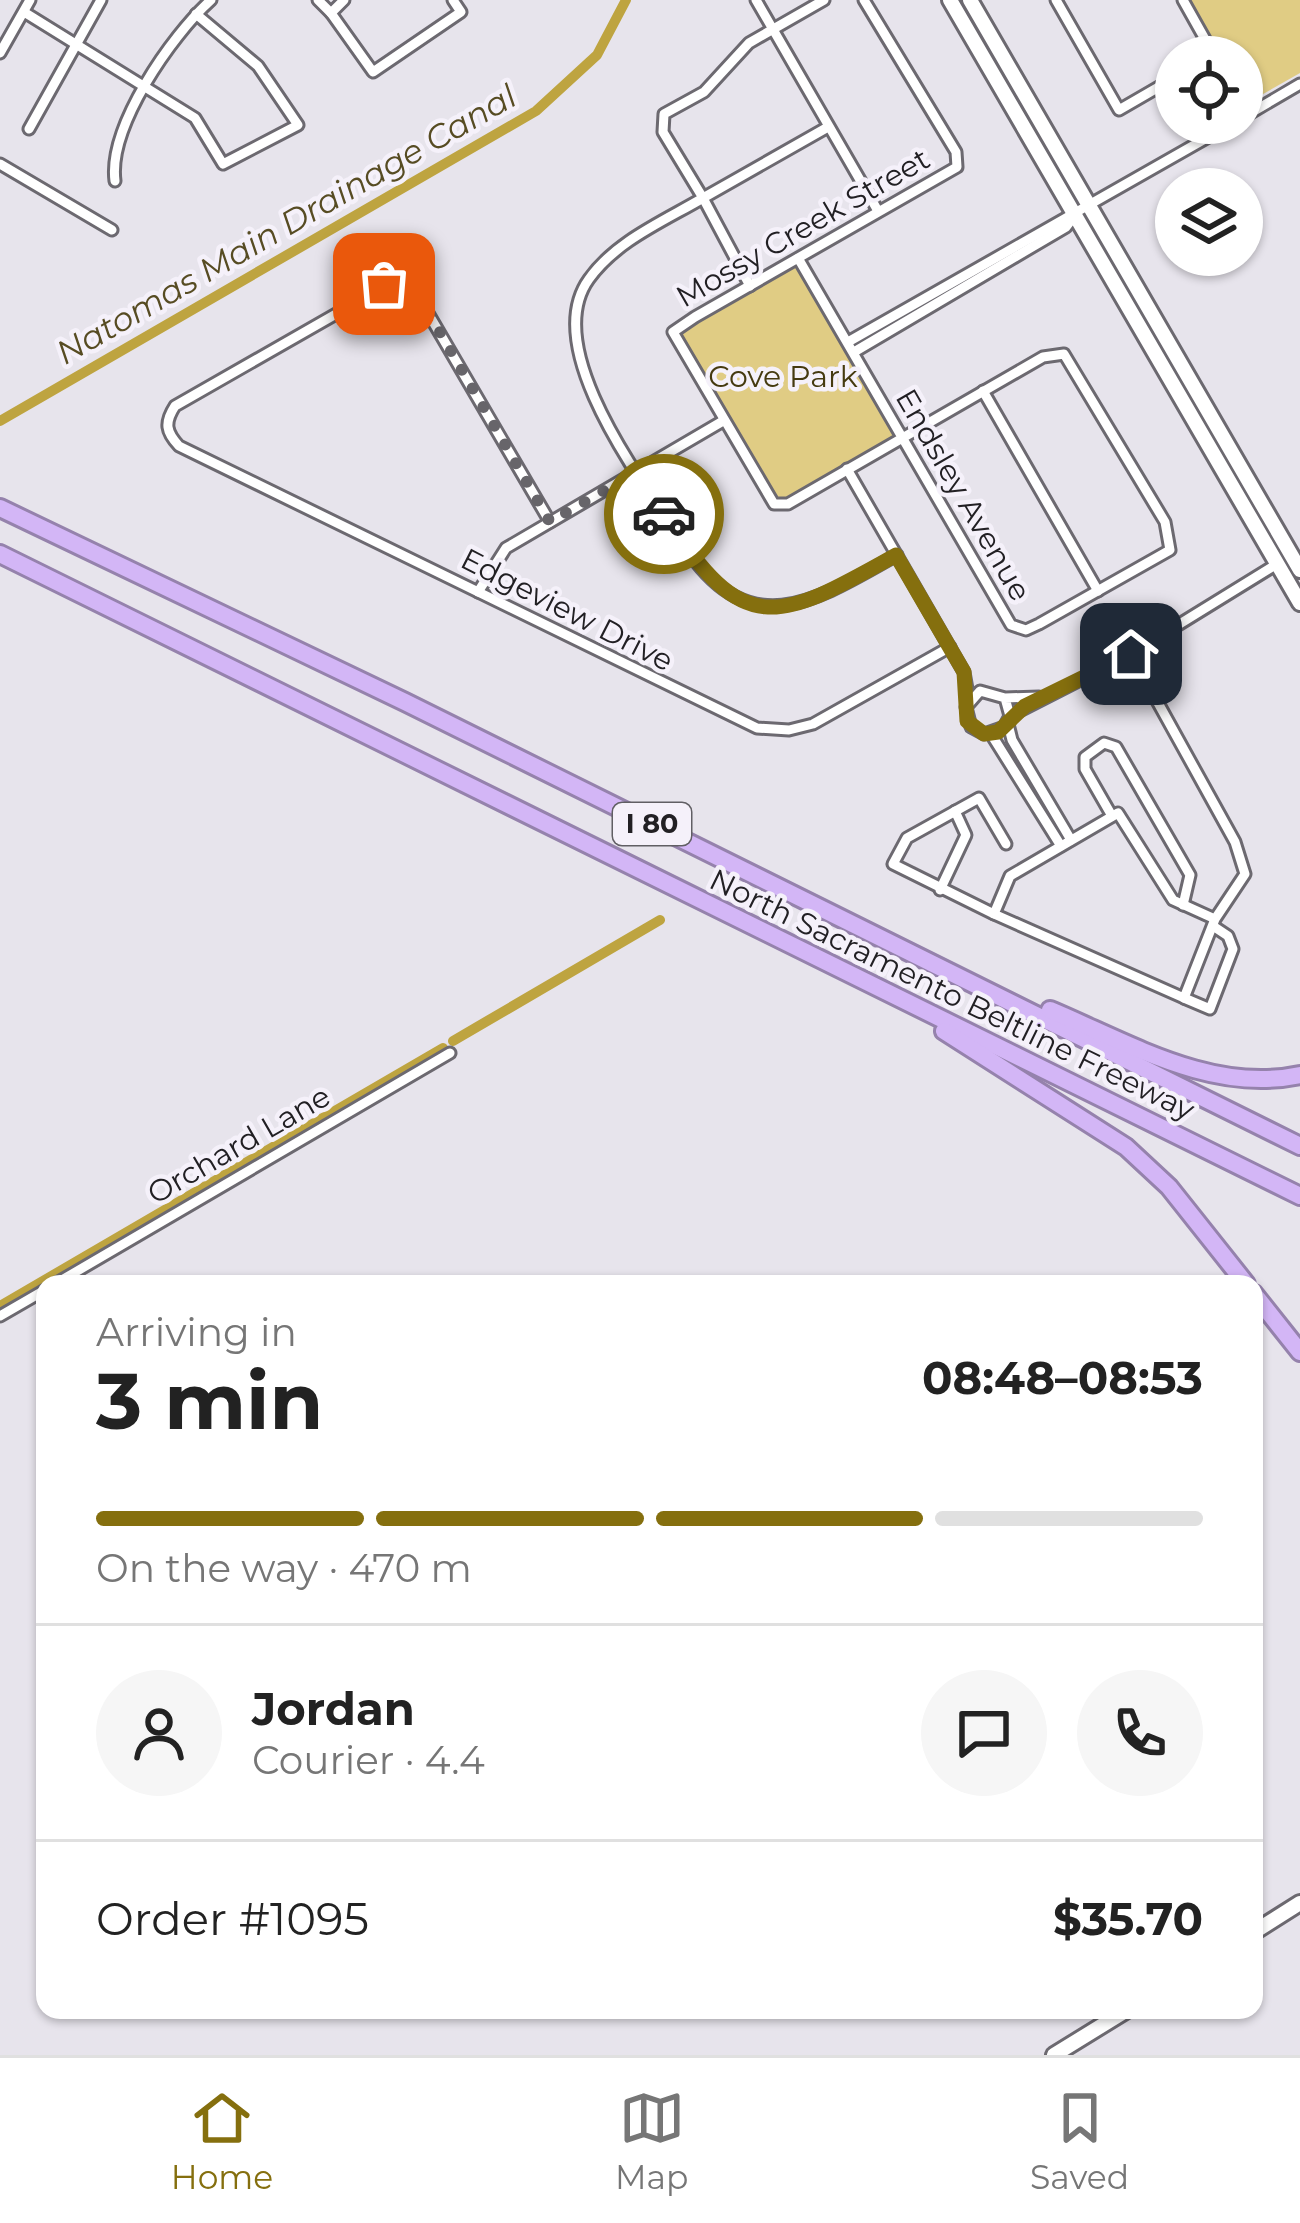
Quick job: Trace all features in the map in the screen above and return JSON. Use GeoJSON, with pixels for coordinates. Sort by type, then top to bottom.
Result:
{"type":"FeatureCollection","features":[{"type":"Feature","properties":{"kind":"highway","name":"North Sacramento Beltline Freeway"},"geometry":{"type":"LineString","coordinates":[[0,508],[1300,1146]]}},
{"type":"Feature","properties":{"kind":"highway","name":"North Sacramento Beltline Freeway"},"geometry":{"type":"LineString","coordinates":[[0,554],[1300,1196]]}},
{"type":"Feature","properties":{"kind":"highway"},"geometry":{"type":"LineString","coordinates":[[911,953],[1204,1073],[1246,1080],[1300,1075]]}},
{"type":"Feature","properties":{"kind":"highway"},"geometry":{"type":"LineString","coordinates":[[856,977],[1126,1147],[1169,1187],[1239,1275]]}},
{"type":"Feature","properties":{"kind":"highway"},"geometry":{"type":"LineString","coordinates":[[1263,1305],[1300,1352]]}},
{"type":"Feature","properties":{"kind":"main road"},"geometry":{"type":"LineString","coordinates":[[950,0],[1300,603]]}},
{"type":"Feature","properties":{"kind":"main road"},"geometry":{"type":"LineString","coordinates":[[970,0],[1297,552],[1300,571]]}},
{"type":"Feature","properties":{"kind":"main road"},"geometry":{"type":"LineString","coordinates":[[1277,564],[1297,552]]}},
{"type":"Feature","properties":{"kind":"main road"},"geometry":{"type":"LineString","coordinates":[[1263,1927],[1300,1904]]}},
{"type":"Feature","properties":{"kind":"main road"},"geometry":{"type":"LineString","coordinates":[[1060,2054],[1113,2019]]}},
{"type":"Feature","properties":{"kind":"street"},"geometry":{"type":"LineString","coordinates":[[0,53],[31,0]]}},
{"type":"Feature","properties":{"kind":"street"},"geometry":{"type":"LineString","coordinates":[[28,129],[100,0]]}},
{"type":"Feature","properties":{"kind":"street"},"geometry":{"type":"LineString","coordinates":[[115,182],[116,141],[146,87],[196,14],[211,0]]}},
{"type":"Feature","properties":{"kind":"street"},"geometry":{"type":"LineString","coordinates":[[318,0],[374,72],[461,12],[452,0]]}},
{"type":"Feature","properties":{"kind":"street"},"geometry":{"type":"LineString","coordinates":[[331,13],[344,0]]}},
{"type":"Feature","properties":{"kind":"street"},"geometry":{"type":"LineString","coordinates":[[756,0],[878,212]]}},
{"type":"Feature","properties":{"kind":"street"},"geometry":{"type":"LineString","coordinates":[[751,286],[661,122],[664,113],[704,92],[748,43],[824,0]]}},
{"type":"Feature","properties":{"kind":"street","name":"Mossy Creek Street"},"geometry":{"type":"LineString","coordinates":[[723,421],[673,332],[957,167],[956,152],[864,0]]}},
{"type":"Feature","properties":{"kind":"street"},"geometry":{"type":"LineString","coordinates":[[1057,0],[1120,110],[1155,89]]}},
{"type":"Feature","properties":{"kind":"street"},"geometry":{"type":"LineString","coordinates":[[1183,0],[1202,36]]}},
{"type":"Feature","properties":{"kind":"street"},"geometry":{"type":"LineString","coordinates":[[24,12],[195,118],[223,164],[298,125],[258,66],[196,14]]}},
{"type":"Feature","properties":{"kind":"street"},"geometry":{"type":"LineString","coordinates":[[1263,102],[1300,84]]}},
{"type":"Feature","properties":{"kind":"street"},"geometry":{"type":"LineString","coordinates":[[829,127],[608,257],[586,282],[574,314],[574,344],[587,384],[638,471],[708,579],[740,601],[776,608],[821,598],[896,555]]}},
{"type":"Feature","properties":{"kind":"street"},"geometry":{"type":"LineString","coordinates":[[851,347],[1066,227],[1075,215],[1197,144]]}},
{"type":"Feature","properties":{"kind":"street"},"geometry":{"type":"LineString","coordinates":[[0,164],[112,230]]}},
{"type":"Feature","properties":{"kind":"street","name":"Endsley Avenue"},"geometry":{"type":"LineString","coordinates":[[798,258],[1017,629],[1040,624],[1098,591]]}},
{"type":"Feature","properties":{"kind":"street","name":"Edgeview Drive"},"geometry":{"type":"LineString","coordinates":[[550,522],[412,284],[400,278],[175,406],[167,418],[168,434],[179,446],[719,713],[772,730],[813,724],[950,647]]}},
{"type":"Feature","properties":{"kind":"street"},"geometry":{"type":"LineString","coordinates":[[478,592],[506,548],[723,421],[774,504],[788,504],[902,437],[982,391],[1043,357],[1064,354],[1172,536],[1170,550],[1098,591],[982,391]]}},
{"type":"Feature","properties":{"kind":"street"},"geometry":{"type":"LineString","coordinates":[[847,470],[964,672],[967,721],[977,732],[991,734],[1066,843]]}},
{"type":"Feature","properties":{"kind":"street"},"geometry":{"type":"LineString","coordinates":[[991,734],[1009,718],[1131,654],[1277,564]]}},
{"type":"Feature","properties":{"kind":"street"},"geometry":{"type":"LineString","coordinates":[[1131,654],[1235,842],[1245,874],[1214,923],[1184,998]]}},
{"type":"Feature","properties":{"kind":"street"},"geometry":{"type":"LineString","coordinates":[[964,672],[1005,698],[1045,697]]}},
{"type":"Feature","properties":{"kind":"street"},"geometry":{"type":"LineString","coordinates":[[969,700],[988,690]]}},
{"type":"Feature","properties":{"kind":"street"},"geometry":{"type":"LineString","coordinates":[[1005,698],[1012,740],[1066,843]]}},
{"type":"Feature","properties":{"kind":"street"},"geometry":{"type":"LineString","coordinates":[[1112,816],[1085,769],[1085,757],[1104,743],[1117,747],[1190,875],[1183,905]]}},
{"type":"Feature","properties":{"kind":"street"},"geometry":{"type":"LineString","coordinates":[[994,914],[1010,876],[1112,816],[1123,815],[1173,899],[1214,923],[1228,936],[1233,949],[1210,1009],[1184,998],[994,914],[940,890],[893,864],[907,838],[979,797],[1006,844]]}},
{"type":"Feature","properties":{"kind":"street"},"geometry":{"type":"LineString","coordinates":[[940,890],[966,835],[955,811]]}},
{"type":"Feature","properties":{"kind":"street","name":"Orchard Lane"},"geometry":{"type":"LineString","coordinates":[[70,1275],[450,1053]]}},
{"type":"Feature","properties":{"kind":"street"},"geometry":{"type":"LineString","coordinates":[[0,1316],[36,1295]]}},
{"type":"Feature","properties":{"kind":"green space"},"geometry":{"type":"Polygon","coordinates":[[[1190,0],[1300,0],[1300,73],[1263,94],[1263,36],[1211,36],[1190,0]]]}},
{"type":"Feature","properties":{"kind":"green space","name":"Cove Park"},"geometry":{"type":"Polygon","coordinates":[[[798,258],[901,437],[774,504],[673,332],[798,258]]]}},
{"type":"Feature","properties":{"kind":"waterway","name":"Natomas Main Drainage Canal"},"geometry":{"type":"LineString","coordinates":[[0,421],[536,111],[597,55],[626,0]]}},
{"type":"Feature","properties":{"kind":"waterway"},"geometry":{"type":"LineString","coordinates":[[453,1041],[660,920]]}},
{"type":"Feature","properties":{"kind":"waterway"},"geometry":{"type":"LineString","coordinates":[[53,1275],[443,1048]]}},
{"type":"Feature","properties":{"kind":"waterway"},"geometry":{"type":"LineString","coordinates":[[0,1306],[36,1285]]}},
{"type":"Feature","properties":{"kind":"way so far"},"geometry":{"type":"LineString","coordinates":[[384,284],[400,278],[412,284],[550,522],[638,471],[664,514]]}},
{"type":"Feature","properties":{"kind":"route"},"geometry":{"type":"LineString","coordinates":[[664,514],[708,579],[740,601],[776,608],[821,598],[896,555],[964,672],[969,700],[965,714],[977,732],[998,732],[1025,706],[1131,654]]}}]}
